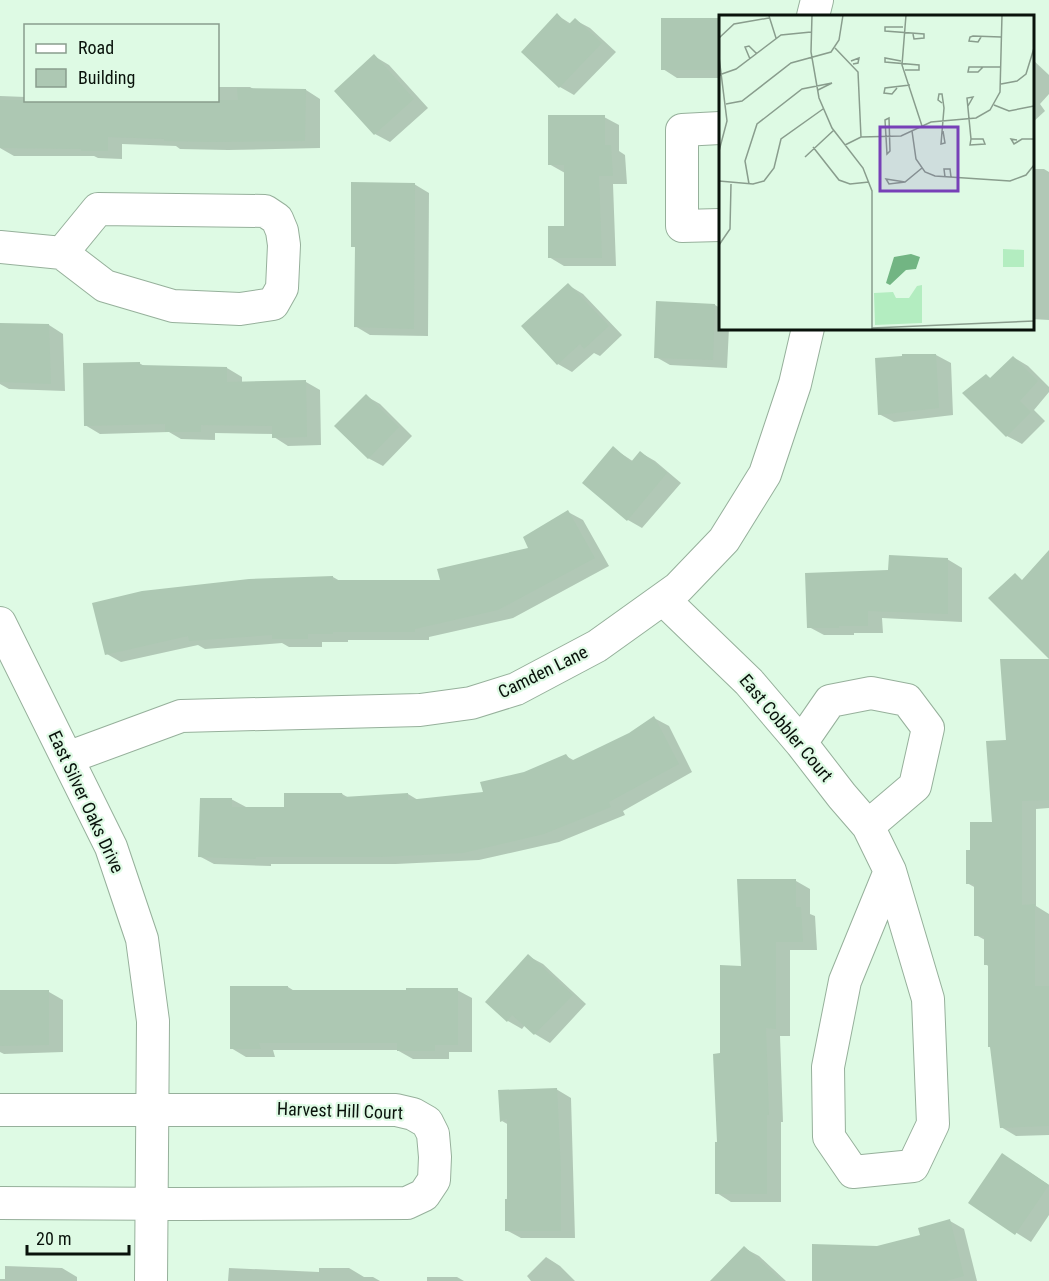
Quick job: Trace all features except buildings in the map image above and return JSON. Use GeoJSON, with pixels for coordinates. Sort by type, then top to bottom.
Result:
{"type":"FeatureCollection","features":[{"type":"Feature","properties":{"kind":"street"},"geometry":{"type":"LineString","coordinates":[[813,15],[818,0]]}},
{"type":"Feature","properties":{"kind":"street"},"geometry":{"type":"LineString","coordinates":[[719,128],[681,130],[681,226],[719,225]]}},
{"type":"Feature","properties":{"kind":"street"},"geometry":{"type":"LineString","coordinates":[[0,247],[62,253],[105,286],[173,306],[240,309],[273,304],[282,288],[284,274],[282,231],[278,219],[265,211],[98,209],[62,253]]}},
{"type":"Feature","properties":{"kind":"street","name":"Camden Lane"},"geometry":{"type":"LineString","coordinates":[[67,758],[181,716],[420,711],[471,703],[516,688],[597,646],[678,588],[724,540],[765,474],[795,384],[808,330]]}},
{"type":"Feature","properties":{"kind":"street","name":"East Cobbler Court"},"geometry":{"type":"LineString","coordinates":[[663,599],[749,682],[801,743],[868,826],[890,872],[928,999],[933,1124],[913,1166],[853,1172],[829,1137],[828,1067],[845,981],[890,872]]}},
{"type":"Feature","properties":{"kind":"street","name":"East Silver Oaks Drive"},"geometry":{"type":"LineString","coordinates":[[0,623],[111,847],[142,939],[153,1021],[151,1281]]}},
{"type":"Feature","properties":{"kind":"street"},"geometry":{"type":"LineString","coordinates":[[801,743],[830,701],[871,693],[907,700],[928,728],[915,786],[868,826]]}},
{"type":"Feature","properties":{"kind":"street","name":"Harvest Hill Court"},"geometry":{"type":"LineString","coordinates":[[0,1110],[396,1110],[412,1114],[427,1122],[433,1134],[435,1157],[434,1180],[424,1195],[407,1203],[0,1203]]}}]}
